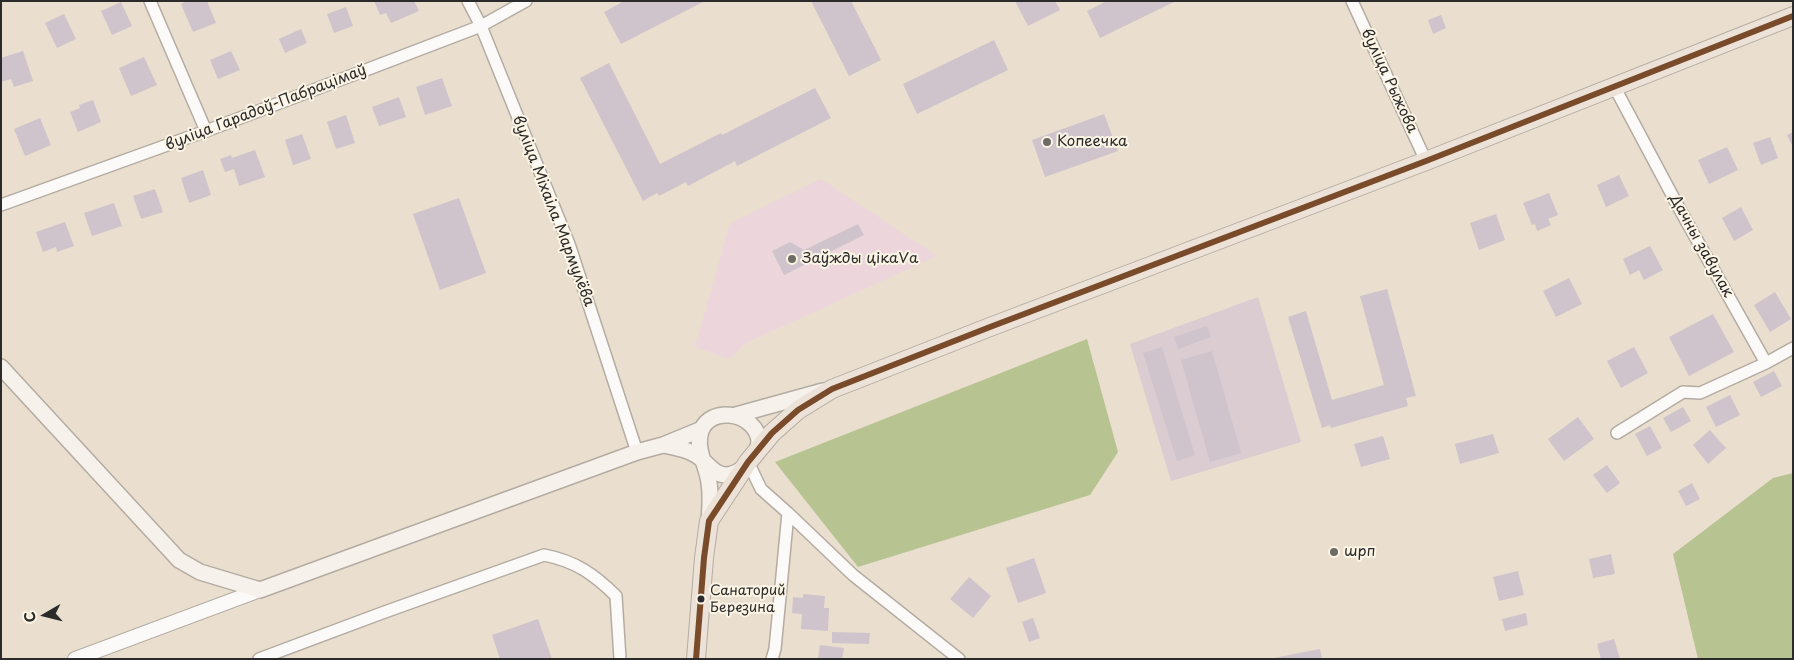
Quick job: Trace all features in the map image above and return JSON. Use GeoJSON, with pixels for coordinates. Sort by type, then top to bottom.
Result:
{"type":"FeatureCollection","features":[{"type":"Feature","properties":{"kind":"main road"},"geometry":{"type":"LineString","coordinates":[[736,415],[832,389],[1017,316],[1426,161],[1793,16]]}},
{"type":"Feature","properties":{"kind":"main road"},"geometry":{"type":"LineString","coordinates":[[1,367],[179,560],[200,572],[260,590],[637,452],[663,445],[702,429]]}},
{"type":"Feature","properties":{"kind":"main road"},"geometry":{"type":"LineString","coordinates":[[663,445],[697,456],[715,472],[728,475],[737,472],[748,462],[772,433],[798,410],[832,389]]}},
{"type":"Feature","properties":{"kind":"main road"},"geometry":{"type":"LineString","coordinates":[[696,659],[704,558],[709,521],[710,486],[699,446],[702,429],[706,424],[718,416],[736,415],[750,422],[758,436],[758,448],[709,521]]}},
{"type":"Feature","properties":{"kind":"street"},"geometry":{"type":"LineString","coordinates":[[150,1],[206,131]]}},
{"type":"Feature","properties":{"kind":"street","name":"вуліца Міхаіла Мармулёва"},"geometry":{"type":"LineString","coordinates":[[468,1],[481,26],[569,244],[637,452]]}},
{"type":"Feature","properties":{"kind":"street","name":"вуліца Гарадоў-Пабрацімаў"},"geometry":{"type":"LineString","coordinates":[[1,205],[206,131],[481,26],[526,1]]}},
{"type":"Feature","properties":{"kind":"street","name":"вуліца Рыжова"},"geometry":{"type":"LineString","coordinates":[[1352,1],[1426,161]]}},
{"type":"Feature","properties":{"kind":"street","name":"Дачны завулак"},"geometry":{"type":"LineString","coordinates":[[1614,86],[1679,208],[1766,363]]}},
{"type":"Feature","properties":{"kind":"street"},"geometry":{"type":"LineString","coordinates":[[1617,433],[1683,392],[1700,393],[1766,363],[1793,348]]}},
{"type":"Feature","properties":{"kind":"street"},"geometry":{"type":"LineString","coordinates":[[748,462],[761,489],[788,512],[853,575],[959,659]]}},
{"type":"Feature","properties":{"kind":"street"},"geometry":{"type":"LineString","coordinates":[[772,659],[775,649],[788,512]]}},
{"type":"Feature","properties":{"kind":"street"},"geometry":{"type":"LineString","coordinates":[[259,659],[544,555],[562,559],[598,578],[616,596],[620,659]]}},
{"type":"Feature","properties":{"kind":"street"},"geometry":{"type":"LineString","coordinates":[[74,659],[260,590]]}},
{"type":"Feature","properties":{"kind":"shaded area"},"geometry":{"type":"Polygon","coordinates":[[[821,179],[937,256],[744,344],[730,359],[695,347],[730,223],[821,179]]]}},
{"type":"Feature","properties":{"kind":"shaded area"},"geometry":{"type":"Polygon","coordinates":[[[1258,297],[1301,442],[1171,481],[1130,344],[1258,297]]]}},
{"type":"Feature","properties":{"kind":"green space"},"geometry":{"type":"Polygon","coordinates":[[[1087,339],[1118,452],[1090,495],[858,567],[775,462],[1087,339]]]}},
{"type":"Feature","properties":{"kind":"green space"},"geometry":{"type":"Polygon","coordinates":[[[1793,473],[1793,659],[1698,659],[1673,554],[1773,478],[1793,473]]]}},
{"type":"Feature","properties":{"kind":"building"},"geometry":{"type":"Polygon","coordinates":[[[187,1],[207,1],[216,23],[193,32],[181,4],[187,1]]]}},
{"type":"Feature","properties":{"kind":"building"},"geometry":{"type":"Polygon","coordinates":[[[374,1],[414,1],[419,11],[391,23],[386,13],[380,15],[374,1]]]}},
{"type":"Feature","properties":{"kind":"building"},"geometry":{"type":"Polygon","coordinates":[[[624,1],[705,1],[621,44],[604,12],[624,1]]]}},
{"type":"Feature","properties":{"kind":"building"},"geometry":{"type":"Polygon","coordinates":[[[811,1],[851,1],[881,60],[849,76],[811,1]]]}},
{"type":"Feature","properties":{"kind":"building"},"geometry":{"type":"Polygon","coordinates":[[[1015,1],[1055,1],[1060,10],[1028,26],[1015,1]]]}},
{"type":"Feature","properties":{"kind":"building"},"geometry":{"type":"Polygon","coordinates":[[[1107,1],[1176,1],[1100,38],[1087,11],[1107,1]]]}},
{"type":"Feature","properties":{"kind":"building"},"geometry":{"type":"Polygon","coordinates":[[[121,2],[132,26],[112,35],[101,11],[121,2]]]}},
{"type":"Feature","properties":{"kind":"building"},"geometry":{"type":"Polygon","coordinates":[[[346,7],[353,26],[334,33],[327,14],[346,7]]]}},
{"type":"Feature","properties":{"kind":"building"},"geometry":{"type":"Polygon","coordinates":[[[64,14],[76,39],[57,48],[45,23],[64,14]]]}},
{"type":"Feature","properties":{"kind":"building"},"geometry":{"type":"Polygon","coordinates":[[[1441,15],[1446,28],[1433,34],[1428,20],[1441,15]]]}},
{"type":"Feature","properties":{"kind":"building"},"geometry":{"type":"Polygon","coordinates":[[[301,29],[307,43],[285,53],[279,39],[301,29]]]}},
{"type":"Feature","properties":{"kind":"building"},"geometry":{"type":"Polygon","coordinates":[[[994,40],[1008,70],[917,114],[903,84],[994,40]]]}},
{"type":"Feature","properties":{"kind":"building"},"geometry":{"type":"Polygon","coordinates":[[[23,51],[33,81],[14,87],[11,79],[1,82],[1,58],[23,51]]]}},
{"type":"Feature","properties":{"kind":"building"},"geometry":{"type":"Polygon","coordinates":[[[231,51],[240,70],[218,79],[210,60],[231,51]]]}},
{"type":"Feature","properties":{"kind":"building"},"geometry":{"type":"Polygon","coordinates":[[[144,57],[157,85],[131,96],[119,68],[144,57]]]}},
{"type":"Feature","properties":{"kind":"building"},"geometry":{"type":"Polygon","coordinates":[[[609,63],[660,164],[815,88],[831,118],[737,166],[735,161],[688,186],[686,182],[659,196],[657,193],[643,201],[580,78],[609,63]]]}},
{"type":"Feature","properties":{"kind":"building"},"geometry":{"type":"Polygon","coordinates":[[[442,78],[452,106],[425,115],[416,87],[442,78]]]}},
{"type":"Feature","properties":{"kind":"building"},"geometry":{"type":"Polygon","coordinates":[[[399,97],[406,117],[379,126],[372,107],[399,97]]]}},
{"type":"Feature","properties":{"kind":"building"},"geometry":{"type":"Polygon","coordinates":[[[93,100],[101,122],[78,132],[70,112],[80,108],[79,105],[93,100]]]}},
{"type":"Feature","properties":{"kind":"building"},"geometry":{"type":"Polygon","coordinates":[[[1104,114],[1118,151],[1045,177],[1032,140],[1104,114]]]}},
{"type":"Feature","properties":{"kind":"building"},"geometry":{"type":"Polygon","coordinates":[[[346,115],[355,143],[336,149],[327,122],[346,115]]]}},
{"type":"Feature","properties":{"kind":"building"},"geometry":{"type":"Polygon","coordinates":[[[40,118],[51,145],[25,156],[14,129],[40,118]]]}},
{"type":"Feature","properties":{"kind":"building"},"geometry":{"type":"Polygon","coordinates":[[[1793,132],[1793,147],[1787,135],[1793,132]]]}},
{"type":"Feature","properties":{"kind":"building"},"geometry":{"type":"Polygon","coordinates":[[[302,134],[311,159],[293,165],[285,140],[302,134]]]}},
{"type":"Feature","properties":{"kind":"building"},"geometry":{"type":"Polygon","coordinates":[[[1770,137],[1778,158],[1761,165],[1753,143],[1770,137]]]}},
{"type":"Feature","properties":{"kind":"building"},"geometry":{"type":"Polygon","coordinates":[[[1727,147],[1738,170],[1709,184],[1698,160],[1727,147]]]}},
{"type":"Feature","properties":{"kind":"building"},"geometry":{"type":"Polygon","coordinates":[[[255,150],[265,177],[239,186],[234,169],[225,172],[220,159],[231,155],[232,158],[255,150]]]}},
{"type":"Feature","properties":{"kind":"building"},"geometry":{"type":"Polygon","coordinates":[[[203,170],[211,195],[189,203],[181,178],[203,170]]]}},
{"type":"Feature","properties":{"kind":"building"},"geometry":{"type":"Polygon","coordinates":[[[1619,175],[1629,196],[1606,207],[1597,185],[1619,175]]]}},
{"type":"Feature","properties":{"kind":"building"},"geometry":{"type":"Polygon","coordinates":[[[155,189],[163,212],[141,219],[133,196],[155,189]]]}},
{"type":"Feature","properties":{"kind":"building"},"geometry":{"type":"Polygon","coordinates":[[[1549,193],[1558,215],[1548,219],[1551,225],[1537,231],[1535,224],[1532,225],[1523,203],[1549,193]]]}},
{"type":"Feature","properties":{"kind":"building"},"geometry":{"type":"Polygon","coordinates":[[[459,198],[486,273],[440,290],[413,214],[459,198]]]}},
{"type":"Feature","properties":{"kind":"building"},"geometry":{"type":"Polygon","coordinates":[[[114,203],[122,226],[92,236],[84,213],[114,203]]]}},
{"type":"Feature","properties":{"kind":"building"},"geometry":{"type":"Polygon","coordinates":[[[1741,207],[1753,230],[1734,241],[1722,218],[1741,207]]]}},
{"type":"Feature","properties":{"kind":"building"},"geometry":{"type":"Polygon","coordinates":[[[1496,214],[1505,240],[1479,250],[1470,223],[1496,214]]]}},
{"type":"Feature","properties":{"kind":"building"},"geometry":{"type":"Polygon","coordinates":[[[65,222],[74,246],[57,252],[56,247],[43,252],[36,232],[65,222]]]}},
{"type":"Feature","properties":{"kind":"building"},"geometry":{"type":"Polygon","coordinates":[[[858,224],[864,235],[784,275],[772,251],[790,242],[804,250],[858,224]]]}},
{"type":"Feature","properties":{"kind":"building"},"geometry":{"type":"Polygon","coordinates":[[[1650,246],[1663,270],[1644,280],[1639,270],[1630,275],[1623,259],[1650,246]]]}},
{"type":"Feature","properties":{"kind":"building"},"geometry":{"type":"Polygon","coordinates":[[[1569,278],[1582,304],[1556,317],[1543,291],[1569,278]]]}},
{"type":"Feature","properties":{"kind":"building"},"geometry":{"type":"Polygon","coordinates":[[[1387,289],[1416,396],[1406,398],[1408,406],[1331,428],[1330,425],[1322,428],[1288,317],[1306,311],[1332,400],[1384,385],[1360,296],[1387,289]]]}},
{"type":"Feature","properties":{"kind":"building"},"geometry":{"type":"Polygon","coordinates":[[[1775,292],[1791,319],[1770,332],[1754,305],[1775,292]]]}},
{"type":"Feature","properties":{"kind":"building"},"geometry":{"type":"Polygon","coordinates":[[[1713,314],[1734,352],[1689,376],[1669,337],[1713,314]]]}},
{"type":"Feature","properties":{"kind":"building"},"geometry":{"type":"Polygon","coordinates":[[[1207,326],[1211,337],[1178,349],[1174,337],[1207,326]]]}},
{"type":"Feature","properties":{"kind":"building"},"geometry":{"type":"Polygon","coordinates":[[[1162,347],[1195,455],[1177,461],[1143,353],[1162,347]]]}},
{"type":"Feature","properties":{"kind":"building"},"geometry":{"type":"Polygon","coordinates":[[[1634,347],[1648,373],[1621,388],[1607,361],[1634,347]]]}},
{"type":"Feature","properties":{"kind":"building"},"geometry":{"type":"Polygon","coordinates":[[[1212,351],[1241,453],[1210,462],[1181,360],[1212,351]]]}},
{"type":"Feature","properties":{"kind":"building"},"geometry":{"type":"Polygon","coordinates":[[[1774,371],[1782,386],[1761,397],[1753,382],[1774,371]]]}},
{"type":"Feature","properties":{"kind":"building"},"geometry":{"type":"Polygon","coordinates":[[[1730,395],[1740,415],[1716,427],[1706,407],[1730,395]]]}},
{"type":"Feature","properties":{"kind":"building"},"geometry":{"type":"Polygon","coordinates":[[[1683,407],[1691,421],[1671,432],[1663,418],[1683,407]]]}},
{"type":"Feature","properties":{"kind":"building"},"geometry":{"type":"Polygon","coordinates":[[[1578,417],[1594,439],[1564,461],[1548,439],[1578,417]]]}},
{"type":"Feature","properties":{"kind":"building"},"geometry":{"type":"Polygon","coordinates":[[[1650,426],[1662,448],[1647,456],[1635,434],[1650,426]]]}},
{"type":"Feature","properties":{"kind":"building"},"geometry":{"type":"Polygon","coordinates":[[[1710,430],[1726,448],[1708,464],[1693,445],[1710,430]]]}},
{"type":"Feature","properties":{"kind":"building"},"geometry":{"type":"Polygon","coordinates":[[[1493,434],[1499,453],[1460,464],[1455,444],[1493,434]]]}},
{"type":"Feature","properties":{"kind":"building"},"geometry":{"type":"Polygon","coordinates":[[[1383,436],[1390,459],[1361,467],[1354,444],[1383,436]]]}},
{"type":"Feature","properties":{"kind":"building"},"geometry":{"type":"Polygon","coordinates":[[[1607,465],[1620,483],[1607,493],[1593,475],[1607,465]]]}},
{"type":"Feature","properties":{"kind":"building"},"geometry":{"type":"Polygon","coordinates":[[[1692,483],[1700,499],[1686,506],[1678,491],[1692,483]]]}},
{"type":"Feature","properties":{"kind":"building","name":"шрп"},"geometry":{"type":"Polygon","coordinates":[[[1331,549],[1335,549],[1337,555],[1332,556],[1331,549]]]}},
{"type":"Feature","properties":{"kind":"building"},"geometry":{"type":"Polygon","coordinates":[[[1611,554],[1615,574],[1593,578],[1589,559],[1611,554]]]}},
{"type":"Feature","properties":{"kind":"building"},"geometry":{"type":"Polygon","coordinates":[[[1034,558],[1046,593],[1018,603],[1006,568],[1034,558]]]}},
{"type":"Feature","properties":{"kind":"building"},"geometry":{"type":"Polygon","coordinates":[[[1518,571],[1524,595],[1499,601],[1493,577],[1518,571]]]}},
{"type":"Feature","properties":{"kind":"building"},"geometry":{"type":"Polygon","coordinates":[[[969,577],[991,596],[973,618],[950,599],[969,577]]]}},
{"type":"Feature","properties":{"kind":"building"},"geometry":{"type":"Polygon","coordinates":[[[803,594],[825,596],[824,608],[829,608],[828,631],[801,629],[802,614],[792,613],[793,597],[803,598],[803,594]]]}},
{"type":"Feature","properties":{"kind":"building"},"geometry":{"type":"Polygon","coordinates":[[[1526,613],[1528,625],[1505,631],[1502,619],[1526,613]]]}},
{"type":"Feature","properties":{"kind":"building"},"geometry":{"type":"Polygon","coordinates":[[[1033,618],[1040,638],[1029,642],[1022,622],[1033,618]]]}},
{"type":"Feature","properties":{"kind":"building"},"geometry":{"type":"Polygon","coordinates":[[[538,619],[552,659],[500,659],[492,635],[538,619]]]}},
{"type":"Feature","properties":{"kind":"building"},"geometry":{"type":"Polygon","coordinates":[[[832,632],[870,633],[869,644],[832,643],[832,632]]]}},
{"type":"Feature","properties":{"kind":"building"},"geometry":{"type":"Polygon","coordinates":[[[1614,639],[1620,659],[1601,659],[1597,644],[1614,639]]]}},
{"type":"Feature","properties":{"kind":"building"},"geometry":{"type":"Polygon","coordinates":[[[820,645],[844,648],[842,659],[818,659],[820,645]]]}},
{"type":"Feature","properties":{"kind":"building"},"geometry":{"type":"Polygon","coordinates":[[[1320,649],[1322,659],[1274,659],[1274,658],[1320,649]]]}},
{"type":"Feature","properties":{"kind":"transit line"},"geometry":{"type":"LineString","coordinates":[[696,659],[704,558],[709,521],[748,462],[772,433],[798,410],[832,389],[1426,161],[1793,16]]}},
{"type":"Feature","properties":{"kind":"place","name":"Копеечка"},"geometry":{"type":"Point","coordinates":[1047,142]}},
{"type":"Feature","properties":{"kind":"place","name":"Заўжды цікаVа"},"geometry":{"type":"Point","coordinates":[792,259]}},
{"type":"Feature","properties":{"kind":"place","name":"шрп"},"geometry":{"type":"Point","coordinates":[1334,552]}},
{"type":"Feature","properties":{"kind":"place","name":"Санаторий Березина"},"geometry":{"type":"Point","coordinates":[701,599]}}]}
